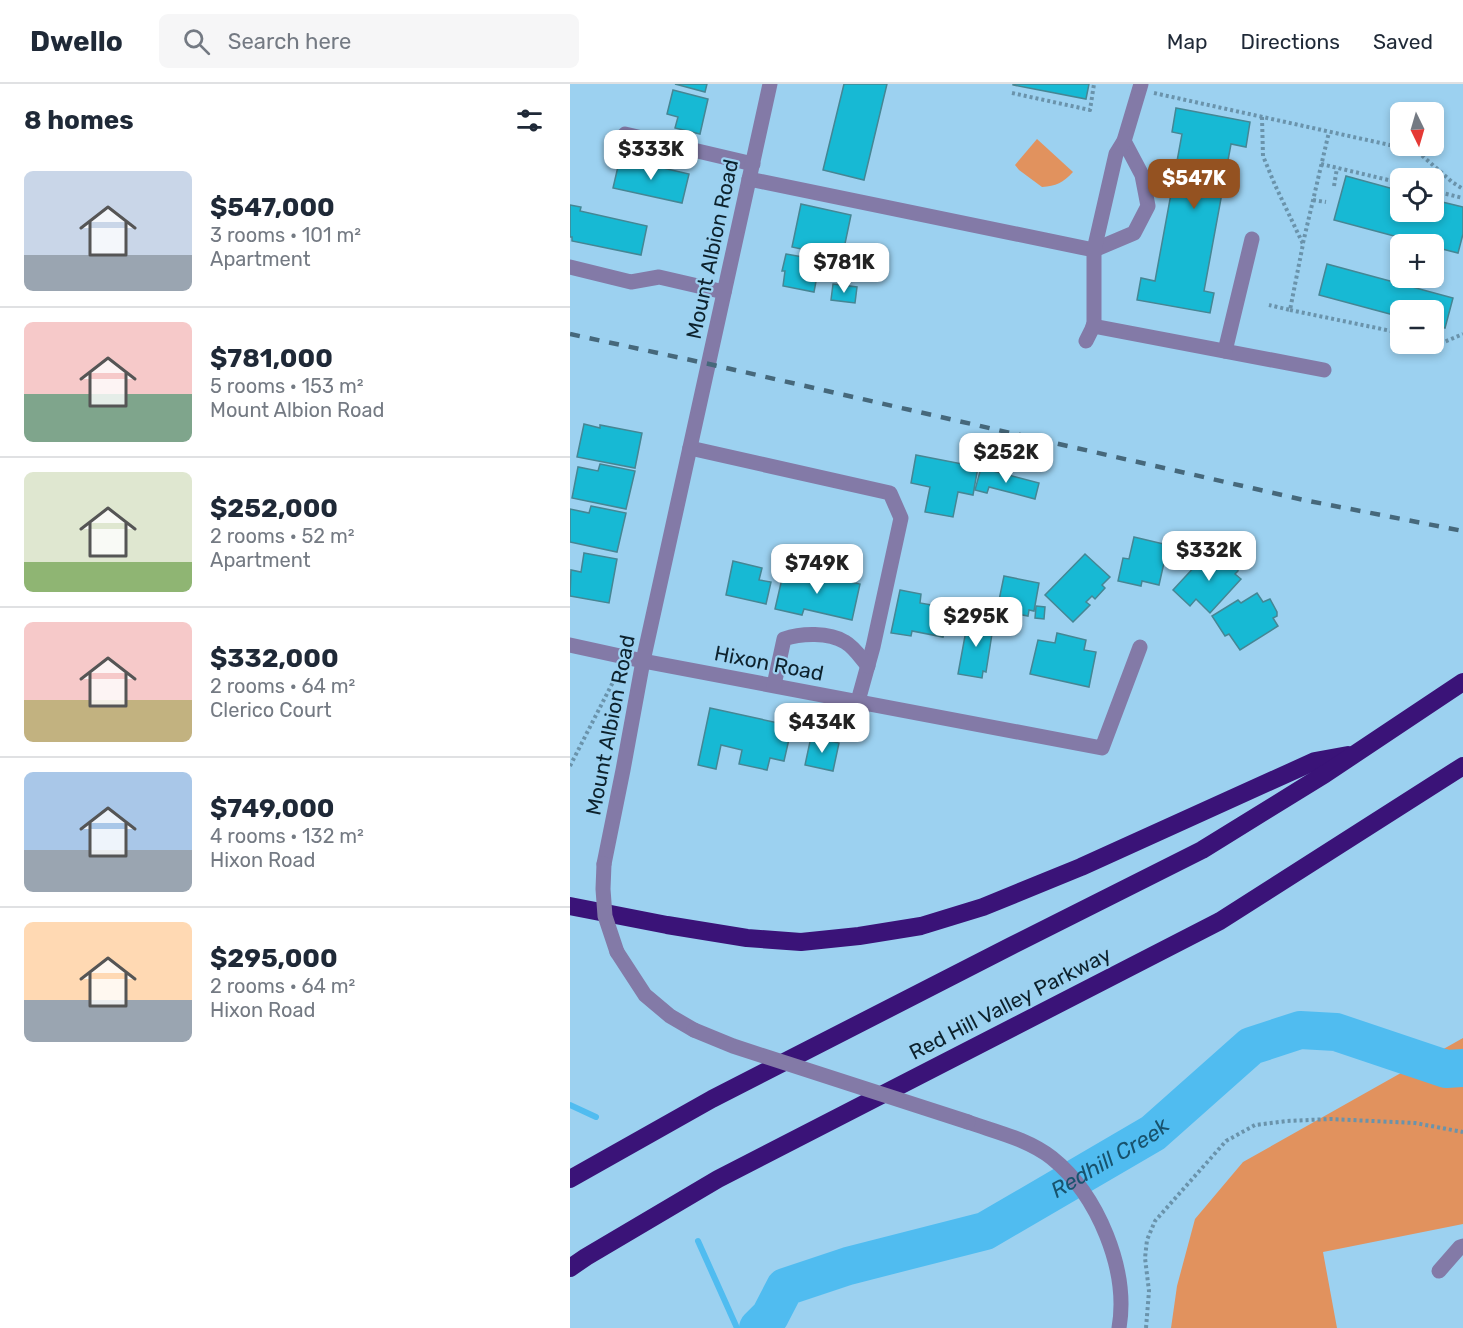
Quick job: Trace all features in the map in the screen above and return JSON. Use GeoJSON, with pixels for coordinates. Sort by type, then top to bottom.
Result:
{"type":"FeatureCollection","features":[{"type":"Feature","properties":{"kind":"highway"},"geometry":{"type":"LineString","coordinates":[[570,1179],[722,1094],[1202,850],[1356,754],[1463,682]]}},
{"type":"Feature","properties":{"kind":"highway"},"geometry":{"type":"LineString","coordinates":[[570,906],[747,938],[801,942],[921,926],[983,907],[1081,867],[1316,761],[1356,754]]}},
{"type":"Feature","properties":{"kind":"highway","name":"Red Hill Valley Parkway"},"geometry":{"type":"LineString","coordinates":[[570,1268],[718,1179],[1220,921],[1463,766]]}},
{"type":"Feature","properties":{"kind":"street","name":"Mount Albion Road"},"geometry":{"type":"LineString","coordinates":[[770,84],[643,661],[604,864],[605,916],[617,952],[645,995],[670,1016],[694,1030],[733,1046],[1030,1144],[1052,1158],[1072,1177],[1090,1201],[1104,1228],[1119,1282],[1121,1314],[1119,1328]]}},
{"type":"Feature","properties":{"kind":"street"},"geometry":{"type":"LineString","coordinates":[[1086,341],[1093,326],[1094,250],[1116,154],[1124,141],[1140,87]]}},
{"type":"Feature","properties":{"kind":"street"},"geometry":{"type":"LineString","coordinates":[[625,134],[751,171],[1094,250],[1134,233],[1148,206],[1142,175],[1124,141]]}},
{"type":"Feature","properties":{"kind":"street"},"geometry":{"type":"LineString","coordinates":[[1225,351],[1252,239]]}},
{"type":"Feature","properties":{"kind":"street"},"geometry":{"type":"LineString","coordinates":[[570,267],[631,282],[659,277],[724,292]]}},
{"type":"Feature","properties":{"kind":"street"},"geometry":{"type":"LineString","coordinates":[[1093,326],[1324,370]]}},
{"type":"Feature","properties":{"kind":"street"},"geometry":{"type":"LineString","coordinates":[[690,448],[890,493],[901,518],[875,637],[858,701]]}},
{"type":"Feature","properties":{"kind":"street"},"geometry":{"type":"LineString","coordinates":[[774,685],[784,639],[790,637],[831,636],[846,642],[868,666]]}},
{"type":"Feature","properties":{"kind":"street","name":"Hixon Road"},"geometry":{"type":"LineString","coordinates":[[570,645],[643,661],[1102,748],[1140,647]]}},
{"type":"Feature","properties":{"kind":"street"},"geometry":{"type":"LineString","coordinates":[[1439,1271],[1463,1246]]}},
{"type":"Feature","properties":{"kind":"path"},"geometry":{"type":"LineString","coordinates":[[1012,93],[1090,110],[1094,84]]}},
{"type":"Feature","properties":{"kind":"path"},"geometry":{"type":"LineString","coordinates":[[1140,87],[1417,151],[1463,189]]}},
{"type":"Feature","properties":{"kind":"path"},"geometry":{"type":"LineString","coordinates":[[1262,117],[1263,156],[1303,244]]}},
{"type":"Feature","properties":{"kind":"path"},"geometry":{"type":"LineString","coordinates":[[1290,310],[1329,132]]}},
{"type":"Feature","properties":{"kind":"path"},"geometry":{"type":"LineString","coordinates":[[1321,164],[1390,180]]}},
{"type":"Feature","properties":{"kind":"path"},"geometry":{"type":"LineString","coordinates":[[1334,186],[1337,168]]}},
{"type":"Feature","properties":{"kind":"path"},"geometry":{"type":"LineString","coordinates":[[1444,193],[1463,198]]}},
{"type":"Feature","properties":{"kind":"path"},"geometry":{"type":"LineString","coordinates":[[1313,200],[1326,202]]}},
{"type":"Feature","properties":{"kind":"path"},"geometry":{"type":"LineString","coordinates":[[1269,305],[1390,331]]}},
{"type":"Feature","properties":{"kind":"path"},"geometry":{"type":"LineString","coordinates":[[1444,342],[1463,334]]}},
{"type":"Feature","properties":{"kind":"path"},"geometry":{"type":"LineString","coordinates":[[570,766],[613,682],[643,661]]}},
{"type":"Feature","properties":{"kind":"path"},"geometry":{"type":"LineString","coordinates":[[1146,1328],[1149,1291],[1145,1258],[1147,1240],[1155,1221],[1226,1142],[1255,1125],[1330,1119],[1415,1123],[1463,1132]]}},
{"type":"Feature","properties":{"kind":"shaded area"},"geometry":{"type":"Polygon","coordinates":[[[1037,139],[1073,172],[1066,179],[1051,186],[1042,187],[1015,165],[1037,139]]]}},
{"type":"Feature","properties":{"kind":"shaded area"},"geometry":{"type":"Polygon","coordinates":[[[1463,1038],[1463,1224],[1323,1252],[1337,1328],[1171,1328],[1177,1286],[1195,1219],[1243,1162],[1463,1038]]]}},
{"type":"Feature","properties":{"kind":"building"},"geometry":{"type":"Polygon","coordinates":[[[675,84],[707,84],[705,92],[675,84]]]}},
{"type":"Feature","properties":{"kind":"building"},"geometry":{"type":"Polygon","coordinates":[[[844,84],[887,84],[864,180],[823,170],[844,84]]]}},
{"type":"Feature","properties":{"kind":"building"},"geometry":{"type":"Polygon","coordinates":[[[1013,84],[1089,84],[1086,99],[1013,84]]]}},
{"type":"Feature","properties":{"kind":"building"},"geometry":{"type":"Polygon","coordinates":[[[673,90],[708,99],[700,134],[675,128],[678,117],[667,114],[673,90]]]}},
{"type":"Feature","properties":{"kind":"building"},"geometry":{"type":"Polygon","coordinates":[[[1176,108],[1250,122],[1246,147],[1231,144],[1204,291],[1214,293],[1210,313],[1137,300],[1141,278],[1155,281],[1182,134],[1172,132],[1176,108]]]}},
{"type":"Feature","properties":{"kind":"building"},"geometry":{"type":"Polygon","coordinates":[[[620,158],[689,174],[682,203],[613,188],[620,158]]]}},
{"type":"Feature","properties":{"kind":"building"},"geometry":{"type":"Polygon","coordinates":[[[1346,176],[1390,188],[1390,222],[1444,222],[1444,202],[1463,207],[1463,234],[1458,253],[1444,250],[1444,234],[1390,235],[1334,220],[1346,176]]]}},
{"type":"Feature","properties":{"kind":"building"},"geometry":{"type":"Polygon","coordinates":[[[801,204],[851,215],[842,258],[792,247],[801,204]]]}},
{"type":"Feature","properties":{"kind":"building"},"geometry":{"type":"Polygon","coordinates":[[[570,205],[581,207],[580,211],[647,226],[641,255],[572,241],[570,205]]]}},
{"type":"Feature","properties":{"kind":"building"},"geometry":{"type":"Polygon","coordinates":[[[786,254],[820,260],[814,292],[783,286],[785,271],[782,271],[786,254]]]}},
{"type":"Feature","properties":{"kind":"building"},"geometry":{"type":"Polygon","coordinates":[[[1327,264],[1390,281],[1390,288],[1416,288],[1453,298],[1445,328],[1444,300],[1390,300],[1390,314],[1319,295],[1327,264]]]}},
{"type":"Feature","properties":{"kind":"building"},"geometry":{"type":"Polygon","coordinates":[[[833,284],[857,287],[855,303],[831,300],[833,284]]]}},
{"type":"Feature","properties":{"kind":"building"},"geometry":{"type":"Polygon","coordinates":[[[584,424],[642,433],[635,468],[577,457],[584,424]]]}},
{"type":"Feature","properties":{"kind":"building"},"geometry":{"type":"Polygon","coordinates":[[[916,455],[978,467],[973,495],[958,492],[953,517],[925,512],[930,487],[911,483],[916,455]]]}},
{"type":"Feature","properties":{"kind":"building"},"geometry":{"type":"Polygon","coordinates":[[[600,464],[635,471],[626,509],[572,498],[578,467],[598,471],[600,464]]]}},
{"type":"Feature","properties":{"kind":"building"},"geometry":{"type":"Polygon","coordinates":[[[981,468],[1039,483],[1035,499],[989,487],[987,493],[975,490],[981,468]]]}},
{"type":"Feature","properties":{"kind":"building"},"geometry":{"type":"Polygon","coordinates":[[[591,506],[626,513],[617,552],[570,542],[570,509],[589,513],[591,506]]]}},
{"type":"Feature","properties":{"kind":"building"},"geometry":{"type":"Polygon","coordinates":[[[1134,537],[1168,545],[1159,585],[1142,581],[1141,586],[1118,581],[1123,558],[1129,559],[1134,537]]]}},
{"type":"Feature","properties":{"kind":"building"},"geometry":{"type":"Polygon","coordinates":[[[584,553],[617,559],[609,603],[570,596],[571,570],[581,572],[584,553]]]}},
{"type":"Feature","properties":{"kind":"building"},"geometry":{"type":"Polygon","coordinates":[[[1213,553],[1222,561],[1231,557],[1238,563],[1238,571],[1235,574],[1241,579],[1210,613],[1196,599],[1190,606],[1173,590],[1197,564],[1200,567],[1213,553]]]}},
{"type":"Feature","properties":{"kind":"building"},"geometry":{"type":"Polygon","coordinates":[[[1085,554],[1110,577],[1102,585],[1105,588],[1095,599],[1092,596],[1086,602],[1090,605],[1073,622],[1045,595],[1085,554]]]}},
{"type":"Feature","properties":{"kind":"building"},"geometry":{"type":"Polygon","coordinates":[[[733,561],[762,568],[759,580],[771,582],[766,604],[726,595],[733,561]]]}},
{"type":"Feature","properties":{"kind":"building"},"geometry":{"type":"Polygon","coordinates":[[[784,570],[860,584],[852,620],[804,609],[802,615],[775,609],[784,570]]]}},
{"type":"Feature","properties":{"kind":"building"},"geometry":{"type":"Polygon","coordinates":[[[1004,576],[1039,583],[1034,611],[1029,610],[1028,616],[997,610],[1004,576]]]}},
{"type":"Feature","properties":{"kind":"building"},"geometry":{"type":"Polygon","coordinates":[[[900,590],[921,594],[920,603],[949,608],[943,637],[912,631],[911,636],[891,633],[900,590]]]}},
{"type":"Feature","properties":{"kind":"building"},"geometry":{"type":"Polygon","coordinates":[[[1257,593],[1263,602],[1270,599],[1277,612],[1277,616],[1273,618],[1278,626],[1240,650],[1229,634],[1225,636],[1212,616],[1238,600],[1241,603],[1257,593]]]}},
{"type":"Feature","properties":{"kind":"building"},"geometry":{"type":"Polygon","coordinates":[[[1036,606],[1045,607],[1044,619],[1035,618],[1036,606]]]}},
{"type":"Feature","properties":{"kind":"building"},"geometry":{"type":"Polygon","coordinates":[[[970,617],[994,621],[986,672],[983,671],[982,678],[958,674],[970,617]]]}},
{"type":"Feature","properties":{"kind":"building"},"geometry":{"type":"Polygon","coordinates":[[[1057,633],[1086,640],[1084,650],[1096,652],[1089,687],[1030,674],[1038,640],[1055,643],[1057,633]]]}},
{"type":"Feature","properties":{"kind":"building"},"geometry":{"type":"Polygon","coordinates":[[[710,708],[792,726],[784,761],[770,758],[767,770],[739,764],[742,750],[721,745],[716,769],[698,765],[710,708]]]}},
{"type":"Feature","properties":{"kind":"building"},"geometry":{"type":"Polygon","coordinates":[[[811,737],[839,743],[833,771],[805,765],[811,737]]]}},
{"type":"Feature","properties":{"kind":"waterway","name":"Redhill Creek"},"geometry":{"type":"LineString","coordinates":[[758,1328],[770,1316],[785,1287],[848,1266],[985,1231],[1153,1133],[1251,1046],[1300,1030],[1336,1032],[1446,1069],[1463,1068]]}},
{"type":"Feature","properties":{"kind":"waterway"},"geometry":{"type":"LineString","coordinates":[[570,1105],[596,1117]]}},
{"type":"Feature","properties":{"kind":"waterway"},"geometry":{"type":"LineString","coordinates":[[698,1241],[737,1328]]}},
{"type":"Feature","properties":{"kind":"railway"},"geometry":{"type":"LineString","coordinates":[[570,334],[1304,500],[1463,531]]}}]}
